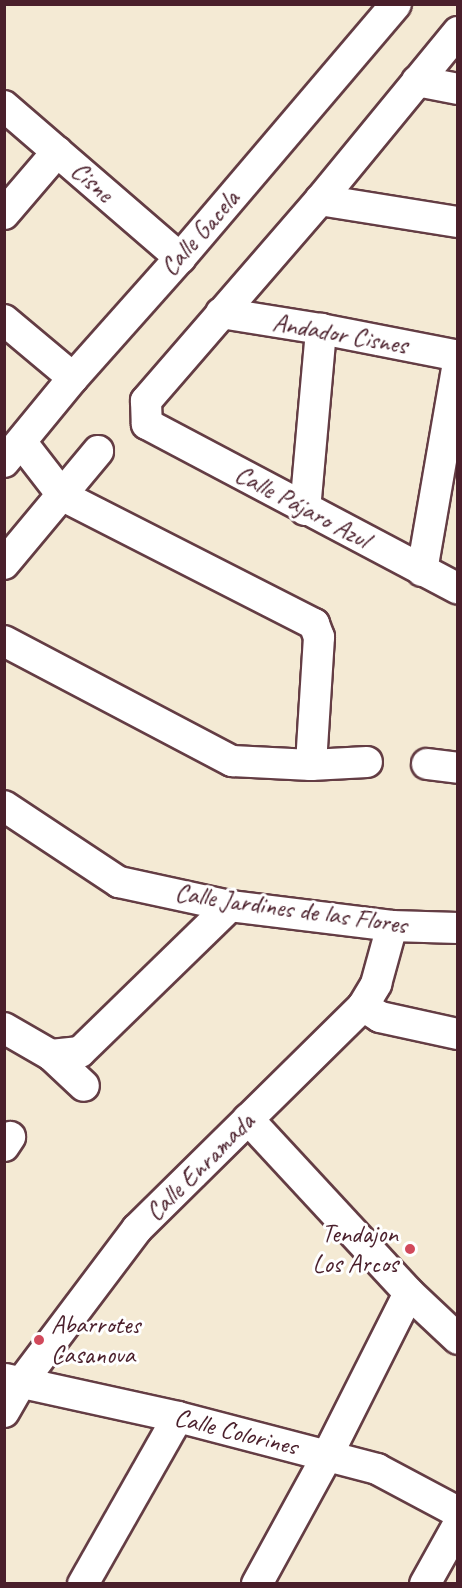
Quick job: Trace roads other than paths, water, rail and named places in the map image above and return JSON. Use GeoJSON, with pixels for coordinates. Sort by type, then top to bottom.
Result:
{"type":"FeatureCollection","features":[{"type":"Feature","properties":{"kind":"street","name":"Calle Gacela"},"geometry":{"type":"LineString","coordinates":[[13,453],[73,378],[180,258],[396,4]]}},
{"type":"Feature","properties":{"kind":"street"},"geometry":{"type":"LineString","coordinates":[[221,313],[320,200],[458,32]]}},
{"type":"Feature","properties":{"kind":"street"},"geometry":{"type":"LineString","coordinates":[[417,81],[458,89]]}},
{"type":"Feature","properties":{"kind":"street","name":"Cisne"},"geometry":{"type":"LineString","coordinates":[[4,106],[180,258]]}},
{"type":"Feature","properties":{"kind":"street"},"geometry":{"type":"LineString","coordinates":[[4,214],[57,152]]}},
{"type":"Feature","properties":{"kind":"street"},"geometry":{"type":"LineString","coordinates":[[320,200],[458,222]]}},
{"type":"Feature","properties":{"kind":"street","name":"Andador Cisnes"},"geometry":{"type":"LineString","coordinates":[[221,313],[321,329],[458,356]]}},
{"type":"Feature","properties":{"kind":"street","name":"Calle Pájaro Azul"},"geometry":{"type":"LineString","coordinates":[[221,313],[146,401],[147,424],[305,510],[458,589]]}},
{"type":"Feature","properties":{"kind":"street"},"geometry":{"type":"LineString","coordinates":[[4,321],[73,378]]}},
{"type":"Feature","properties":{"kind":"street"},"geometry":{"type":"LineString","coordinates":[[305,510],[321,329]]}},
{"type":"Feature","properties":{"kind":"street"},"geometry":{"type":"LineString","coordinates":[[422,571],[458,363]]}},
{"type":"Feature","properties":{"kind":"street"},"geometry":{"type":"LineString","coordinates":[[4,564],[63,496],[98,451]]}},
{"type":"Feature","properties":{"kind":"street"},"geometry":{"type":"LineString","coordinates":[[13,453],[63,496],[314,624],[319,637],[311,765]]}},
{"type":"Feature","properties":{"kind":"street"},"geometry":{"type":"LineString","coordinates":[[4,641],[232,761],[311,765],[367,762]]}},
{"type":"Feature","properties":{"kind":"street"},"geometry":{"type":"LineString","coordinates":[[427,764],[458,768]]}},
{"type":"Feature","properties":{"kind":"street","name":"Calle Jardines de las Flores"},"geometry":{"type":"LineString","coordinates":[[4,806],[119,882],[230,906],[392,926],[458,928]]}},
{"type":"Feature","properties":{"kind":"street"},"geometry":{"type":"LineString","coordinates":[[51,1054],[80,1052],[230,906]]}},
{"type":"Feature","properties":{"kind":"street","name":"Calle Enramada"},"geometry":{"type":"LineString","coordinates":[[4,1413],[13,1380],[137,1229],[363,1006],[376,984],[392,926]]}},
{"type":"Feature","properties":{"kind":"street"},"geometry":{"type":"LineString","coordinates":[[363,1006],[380,1017],[458,1035]]}},
{"type":"Feature","properties":{"kind":"street"},"geometry":{"type":"LineString","coordinates":[[4,1028],[51,1054],[84,1086]]}},
{"type":"Feature","properties":{"kind":"street"},"geometry":{"type":"LineString","coordinates":[[248,1119],[409,1293],[458,1339]]}},
{"type":"Feature","properties":{"kind":"street"},"geometry":{"type":"LineString","coordinates":[[257,1584],[327,1456],[409,1293]]}},
{"type":"Feature","properties":{"kind":"street","name":"Calle Colorines"},"geometry":{"type":"LineString","coordinates":[[13,1380],[178,1417],[377,1469],[458,1512]]}},
{"type":"Feature","properties":{"kind":"street"},"geometry":{"type":"LineString","coordinates":[[83,1584],[178,1417]]}},
{"type":"Feature","properties":{"kind":"street"},"geometry":{"type":"LineString","coordinates":[[425,1584],[458,1525]]}},
{"type":"Feature","properties":{"kind":"place","name":"Tendajon Los Arcos"},"geometry":{"type":"Point","coordinates":[410,1249]}},
{"type":"Feature","properties":{"kind":"place","name":"Abarrotes Casanova"},"geometry":{"type":"Point","coordinates":[39,1340]}}]}
